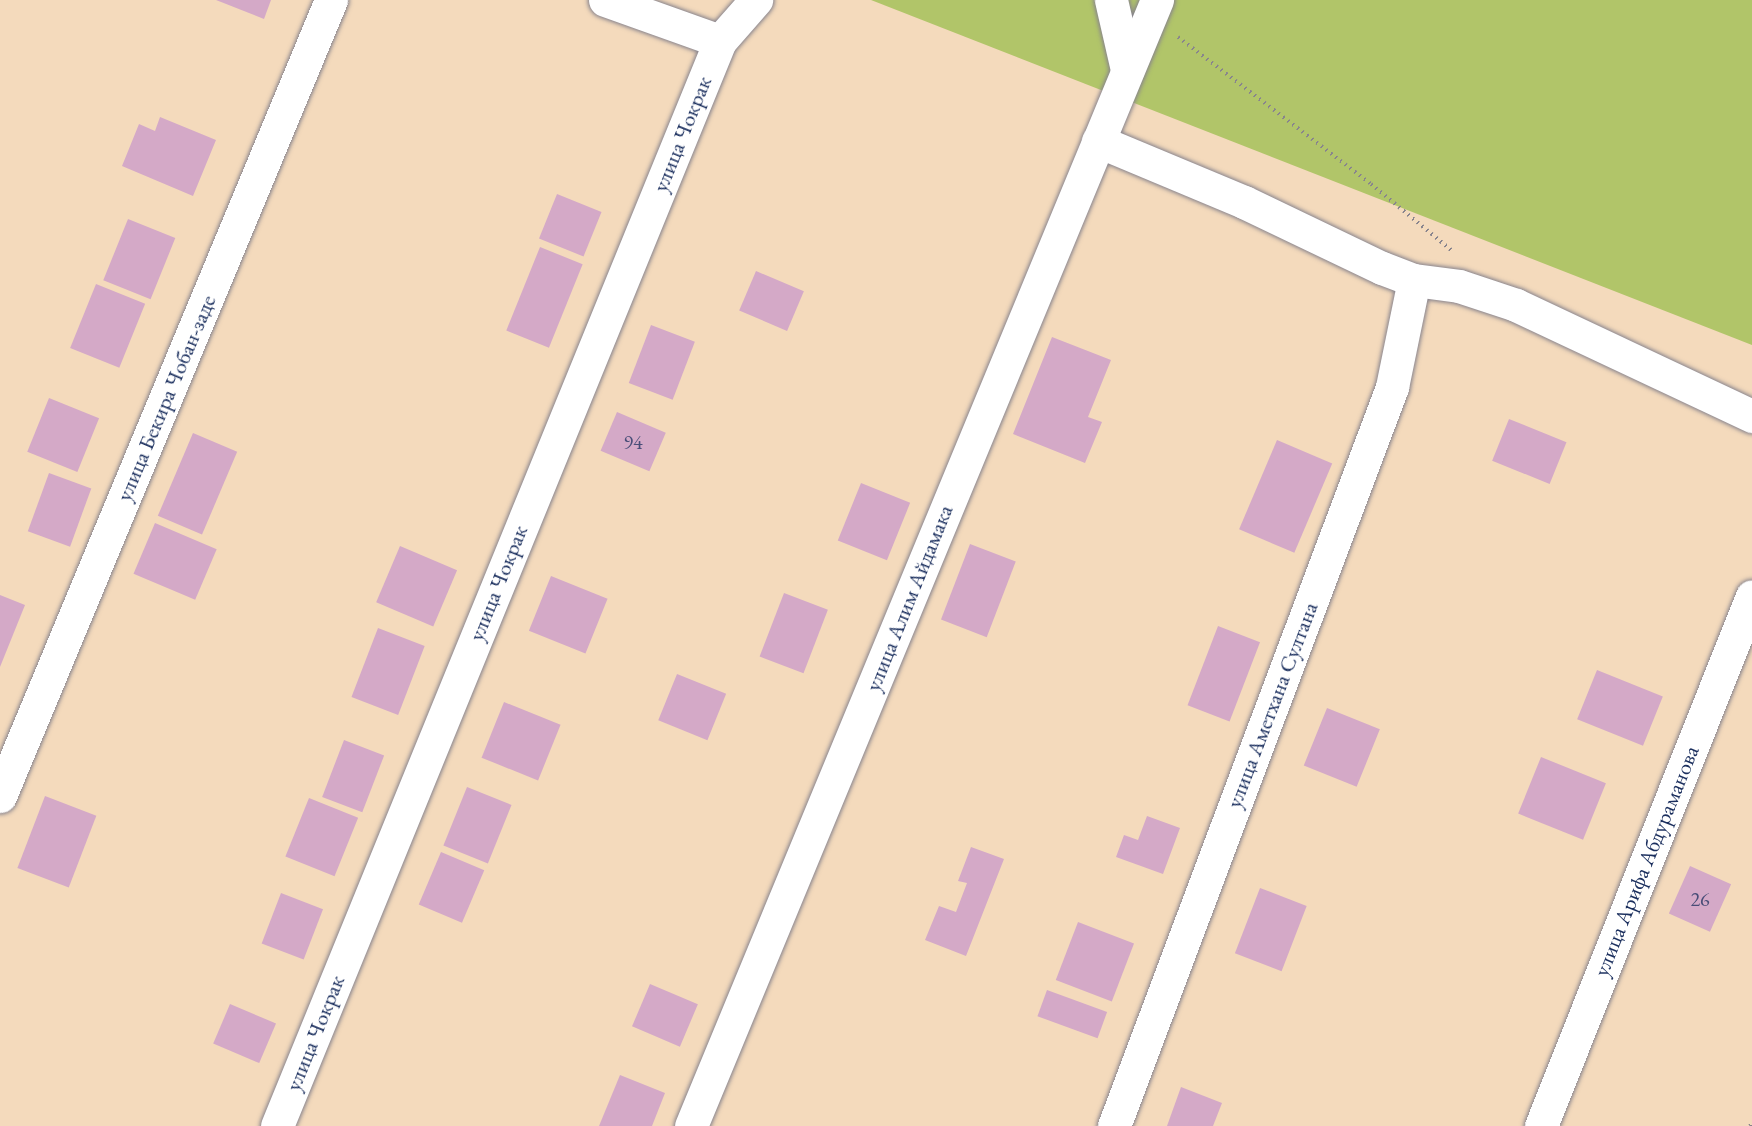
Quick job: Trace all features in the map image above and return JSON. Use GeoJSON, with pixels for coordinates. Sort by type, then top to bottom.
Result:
{"type":"FeatureCollection","features":[{"type":"Feature","properties":{"kind":"street","name":"улица Бекира Чобан-заде"},"geometry":{"type":"LineString","coordinates":[[0,796],[332,0]]}},
{"type":"Feature","properties":{"kind":"street"},"geometry":{"type":"LineString","coordinates":[[606,0],[720,41]]}},
{"type":"Feature","properties":{"kind":"street","name":"улица Чокрак"},"geometry":{"type":"LineString","coordinates":[[277,1126],[720,41],[756,0]]}},
{"type":"Feature","properties":{"kind":"street"},"geometry":{"type":"LineString","coordinates":[[1111,0],[1127,70]]}},
{"type":"Feature","properties":{"kind":"street","name":"улица Алим Айдамака"},"geometry":{"type":"LineString","coordinates":[[691,1126],[1154,8]]}},
{"type":"Feature","properties":{"kind":"street"},"geometry":{"type":"LineString","coordinates":[[1098,141],[1414,279],[1459,286],[1516,304],[1752,416]]}},
{"type":"Feature","properties":{"kind":"street","name":"улица Аметхана Султана"},"geometry":{"type":"LineString","coordinates":[[1114,1126],[1392,387],[1414,279]]}},
{"type":"Feature","properties":{"kind":"street","name":"улица Арифа Абдураманова"},"geometry":{"type":"LineString","coordinates":[[1540,1126],[1752,596]]}},
{"type":"Feature","properties":{"kind":"path"},"geometry":{"type":"LineString","coordinates":[[1154,8],[1456,254]]}},
{"type":"Feature","properties":{"kind":"green space"},"geometry":{"type":"Polygon","coordinates":[[[871,0],[1752,0],[1752,345],[871,0]]]}},
{"type":"Feature","properties":{"kind":"building"},"geometry":{"type":"Polygon","coordinates":[[[216,0],[271,0],[264,19],[216,0]]]}},
{"type":"Feature","properties":{"kind":"building"},"geometry":{"type":"Polygon","coordinates":[[[160,117],[216,140],[193,196],[122,166],[139,124],[155,131],[160,117]]]}},
{"type":"Feature","properties":{"kind":"building"},"geometry":{"type":"Polygon","coordinates":[[[557,194],[602,212],[584,256],[539,239],[557,194]]]}},
{"type":"Feature","properties":{"kind":"building"},"geometry":{"type":"Polygon","coordinates":[[[128,219],[175,238],[151,299],[103,280],[128,219]]]}},
{"type":"Feature","properties":{"kind":"building"},"geometry":{"type":"Polygon","coordinates":[[[540,247],[583,264],[549,348],[506,330],[540,247]]]}},
{"type":"Feature","properties":{"kind":"building"},"geometry":{"type":"Polygon","coordinates":[[[756,271],[804,291],[787,331],[739,311],[756,271]]]}},
{"type":"Feature","properties":{"kind":"building"},"geometry":{"type":"Polygon","coordinates":[[[96,284],[145,304],[119,368],[70,348],[96,284]]]}},
{"type":"Feature","properties":{"kind":"building"},"geometry":{"type":"Polygon","coordinates":[[[651,325],[695,342],[673,400],[629,383],[651,325]]]}},
{"type":"Feature","properties":{"kind":"building"},"geometry":{"type":"Polygon","coordinates":[[[1052,337],[1111,360],[1088,417],[1102,422],[1085,463],[1013,434],[1052,337]]]}},
{"type":"Feature","properties":{"kind":"building"},"geometry":{"type":"Polygon","coordinates":[[[49,398],[99,418],[77,472],[27,452],[49,398]]]}},
{"type":"Feature","properties":{"kind":"building"},"geometry":{"type":"Polygon","coordinates":[[[617,412],[666,433],[649,471],[601,451],[617,412]]]}},
{"type":"Feature","properties":{"kind":"building"},"geometry":{"type":"Polygon","coordinates":[[[1509,419],[1566,442],[1550,484],[1492,461],[1509,419]]]}},
{"type":"Feature","properties":{"kind":"building"},"geometry":{"type":"Polygon","coordinates":[[[193,433],[237,452],[202,535],[158,516],[193,433]]]}},
{"type":"Feature","properties":{"kind":"building"},"geometry":{"type":"Polygon","coordinates":[[[1277,440],[1332,463],[1294,553],[1239,529],[1277,440]]]}},
{"type":"Feature","properties":{"kind":"building"},"geometry":{"type":"Polygon","coordinates":[[[49,473],[91,488],[70,547],[28,531],[49,473]]]}},
{"type":"Feature","properties":{"kind":"building"},"geometry":{"type":"Polygon","coordinates":[[[861,483],[910,503],[887,560],[838,540],[861,483]]]}},
{"type":"Feature","properties":{"kind":"building"},"geometry":{"type":"Polygon","coordinates":[[[155,523],[217,549],[195,600],[134,574],[155,523]]]}},
{"type":"Feature","properties":{"kind":"building"},"geometry":{"type":"Polygon","coordinates":[[[970,544],[1016,562],[987,637],[941,620],[970,544]]]}},
{"type":"Feature","properties":{"kind":"building"},"geometry":{"type":"Polygon","coordinates":[[[400,546],[457,570],[433,626],[376,602],[400,546]]]}},
{"type":"Feature","properties":{"kind":"building"},"geometry":{"type":"Polygon","coordinates":[[[551,576],[608,599],[585,654],[529,631],[551,576]]]}},
{"type":"Feature","properties":{"kind":"building"},"geometry":{"type":"Polygon","coordinates":[[[784,593],[828,610],[804,673],[760,656],[784,593]]]}},
{"type":"Feature","properties":{"kind":"building"},"geometry":{"type":"Polygon","coordinates":[[[0,595],[25,605],[0,667],[0,595]]]}},
{"type":"Feature","properties":{"kind":"building"},"geometry":{"type":"Polygon","coordinates":[[[1218,626],[1260,642],[1230,721],[1188,705],[1218,626]]]}},
{"type":"Feature","properties":{"kind":"building"},"geometry":{"type":"Polygon","coordinates":[[[378,628],[425,646],[398,715],[351,697],[378,628]]]}},
{"type":"Feature","properties":{"kind":"building"},"geometry":{"type":"Polygon","coordinates":[[[1597,670],[1663,697],[1643,746],[1577,719],[1597,670]]]}},
{"type":"Feature","properties":{"kind":"building"},"geometry":{"type":"Polygon","coordinates":[[[677,674],[726,694],[707,740],[658,720],[677,674]]]}},
{"type":"Feature","properties":{"kind":"building"},"geometry":{"type":"Polygon","coordinates":[[[504,702],[561,725],[538,780],[482,758],[504,702]]]}},
{"type":"Feature","properties":{"kind":"building"},"geometry":{"type":"Polygon","coordinates":[[[1327,708],[1380,729],[1357,787],[1304,765],[1327,708]]]}},
{"type":"Feature","properties":{"kind":"building"},"geometry":{"type":"Polygon","coordinates":[[[344,740],[384,755],[362,812],[322,797],[344,740]]]}},
{"type":"Feature","properties":{"kind":"building"},"geometry":{"type":"Polygon","coordinates":[[[1541,757],[1606,783],[1583,840],[1518,814],[1541,757]]]}},
{"type":"Feature","properties":{"kind":"building"},"geometry":{"type":"Polygon","coordinates":[[[467,787],[512,805],[488,863],[443,845],[467,787]]]}},
{"type":"Feature","properties":{"kind":"building"},"geometry":{"type":"Polygon","coordinates":[[[45,796],[96,816],[69,888],[17,868],[45,796]]]}},
{"type":"Feature","properties":{"kind":"building"},"geometry":{"type":"Polygon","coordinates":[[[309,798],[358,818],[335,876],[285,856],[309,798]]]}},
{"type":"Feature","properties":{"kind":"building"},"geometry":{"type":"Polygon","coordinates":[[[1147,816],[1180,828],[1163,874],[1116,857],[1124,835],[1138,840],[1147,816]]]}},
{"type":"Feature","properties":{"kind":"building"},"geometry":{"type":"Polygon","coordinates":[[[971,847],[1004,859],[966,956],[925,940],[939,906],[956,912],[967,883],[958,881],[971,847]]]}},
{"type":"Feature","properties":{"kind":"building"},"geometry":{"type":"Polygon","coordinates":[[[441,852],[484,870],[462,923],[419,904],[441,852]]]}},
{"type":"Feature","properties":{"kind":"building"},"geometry":{"type":"Polygon","coordinates":[[[1690,866],[1731,884],[1710,932],[1669,914],[1690,866]]]}},
{"type":"Feature","properties":{"kind":"building"},"geometry":{"type":"Polygon","coordinates":[[[1260,888],[1307,906],[1282,971],[1235,953],[1260,888]]]}},
{"type":"Feature","properties":{"kind":"building"},"geometry":{"type":"Polygon","coordinates":[[[281,893],[323,909],[304,960],[262,943],[281,893]]]}},
{"type":"Feature","properties":{"kind":"building"},"geometry":{"type":"Polygon","coordinates":[[[1078,922],[1134,944],[1112,1001],[1056,980],[1078,922]]]}},
{"type":"Feature","properties":{"kind":"building"},"geometry":{"type":"Polygon","coordinates":[[[650,984],[698,1004],[680,1047],[632,1026],[650,984]]]}},
{"type":"Feature","properties":{"kind":"building"},"geometry":{"type":"Polygon","coordinates":[[[1047,990],[1107,1012],[1098,1038],[1037,1016],[1047,990]]]}},
{"type":"Feature","properties":{"kind":"building"},"geometry":{"type":"Polygon","coordinates":[[[230,1004],[276,1024],[259,1063],[213,1044],[230,1004]]]}},
{"type":"Feature","properties":{"kind":"building"},"geometry":{"type":"Polygon","coordinates":[[[620,1075],[665,1093],[652,1126],[599,1126],[620,1075]]]}},
{"type":"Feature","properties":{"kind":"building"},"geometry":{"type":"Polygon","coordinates":[[[1181,1087],[1222,1103],[1213,1126],[1167,1126],[1181,1087]]]}}]}
